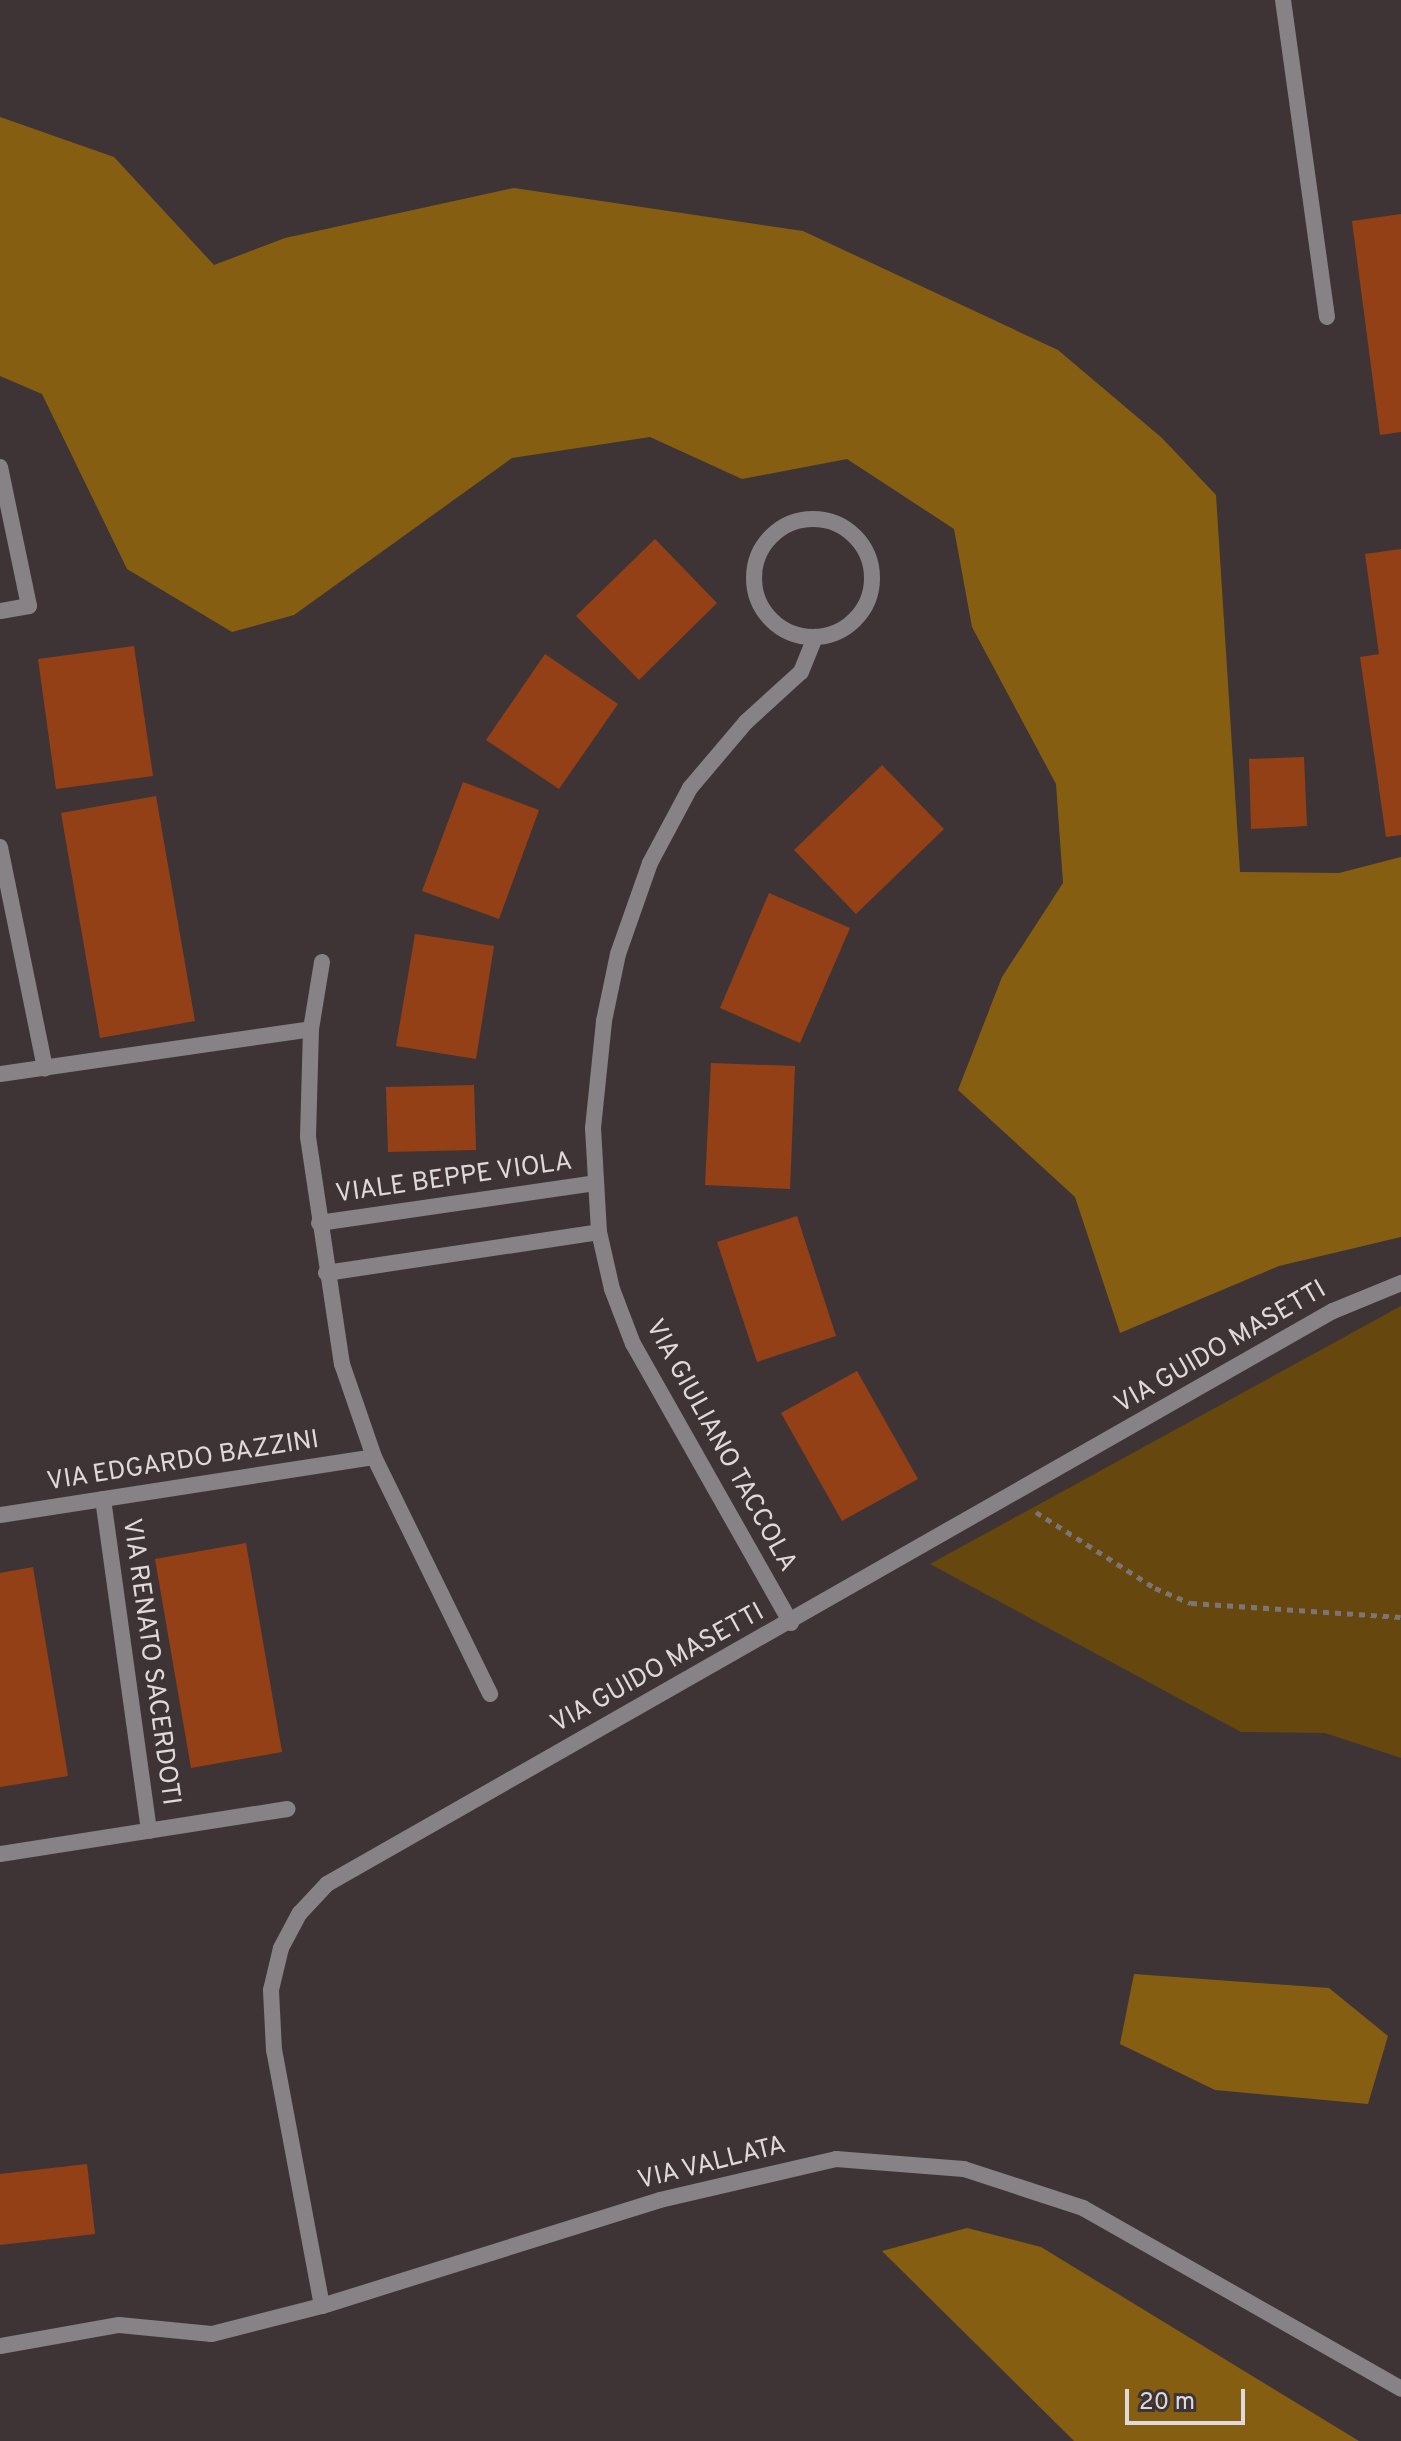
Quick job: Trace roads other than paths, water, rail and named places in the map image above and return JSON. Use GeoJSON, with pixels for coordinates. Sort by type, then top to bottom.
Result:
{"type":"FeatureCollection","features":[{"type":"Feature","properties":{"kind":"street"},"geometry":{"type":"LineString","coordinates":[[1283,0],[1327,317]]}},
{"type":"Feature","properties":{"kind":"street"},"geometry":{"type":"LineString","coordinates":[[0,467],[29,606],[0,611]]}},
{"type":"Feature","properties":{"kind":"street"},"geometry":{"type":"LineString","coordinates":[[823,519],[857,538],[872,572],[864,609],[851,623],[815,637],[778,625],[764,611],[754,574],[769,538],[785,526],[823,519]]}},
{"type":"Feature","properties":{"kind":"street","name":"VIA GIULIANO TACCOLA"},"geometry":{"type":"LineString","coordinates":[[791,1623],[633,1344],[612,1289],[599,1232],[593,1128],[604,1021],[618,954],[650,863],[690,788],[746,722],[801,672],[815,637]]}},
{"type":"Feature","properties":{"kind":"street"},"geometry":{"type":"LineString","coordinates":[[0,847],[45,1068]]}},
{"type":"Feature","properties":{"kind":"street"},"geometry":{"type":"LineString","coordinates":[[322,962],[311,1029],[308,1137],[342,1364],[374,1457],[490,1694]]}},
{"type":"Feature","properties":{"kind":"street"},"geometry":{"type":"LineString","coordinates":[[0,1074],[311,1029]]}},
{"type":"Feature","properties":{"kind":"street","name":"VIALE BEPPE VIOLA"},"geometry":{"type":"LineString","coordinates":[[319,1223],[595,1183]]}},
{"type":"Feature","properties":{"kind":"street"},"geometry":{"type":"LineString","coordinates":[[326,1273],[599,1232]]}},
{"type":"Feature","properties":{"kind":"street","name":"VIA GUIDO MASETTI"},"geometry":{"type":"LineString","coordinates":[[322,2306],[274,2050],[271,1990],[281,1948],[300,1913],[327,1884],[383,1849],[791,1623],[1333,1311],[1401,1283]]}},
{"type":"Feature","properties":{"kind":"street","name":"VIA EDGARDO BAZZINI"},"geometry":{"type":"LineString","coordinates":[[0,1515],[374,1457]]}},
{"type":"Feature","properties":{"kind":"street","name":"VIA RENATO SACERDOTI"},"geometry":{"type":"LineString","coordinates":[[103,1499],[149,1831]]}},
{"type":"Feature","properties":{"kind":"street"},"geometry":{"type":"LineString","coordinates":[[0,1854],[287,1809]]}},
{"type":"Feature","properties":{"kind":"street","name":"VIA VALLATA"},"geometry":{"type":"LineString","coordinates":[[0,2346],[119,2325],[212,2334],[322,2306],[660,2200],[836,2159],[907,2161],[964,2169],[1083,2208],[1401,2389]]}}]}
